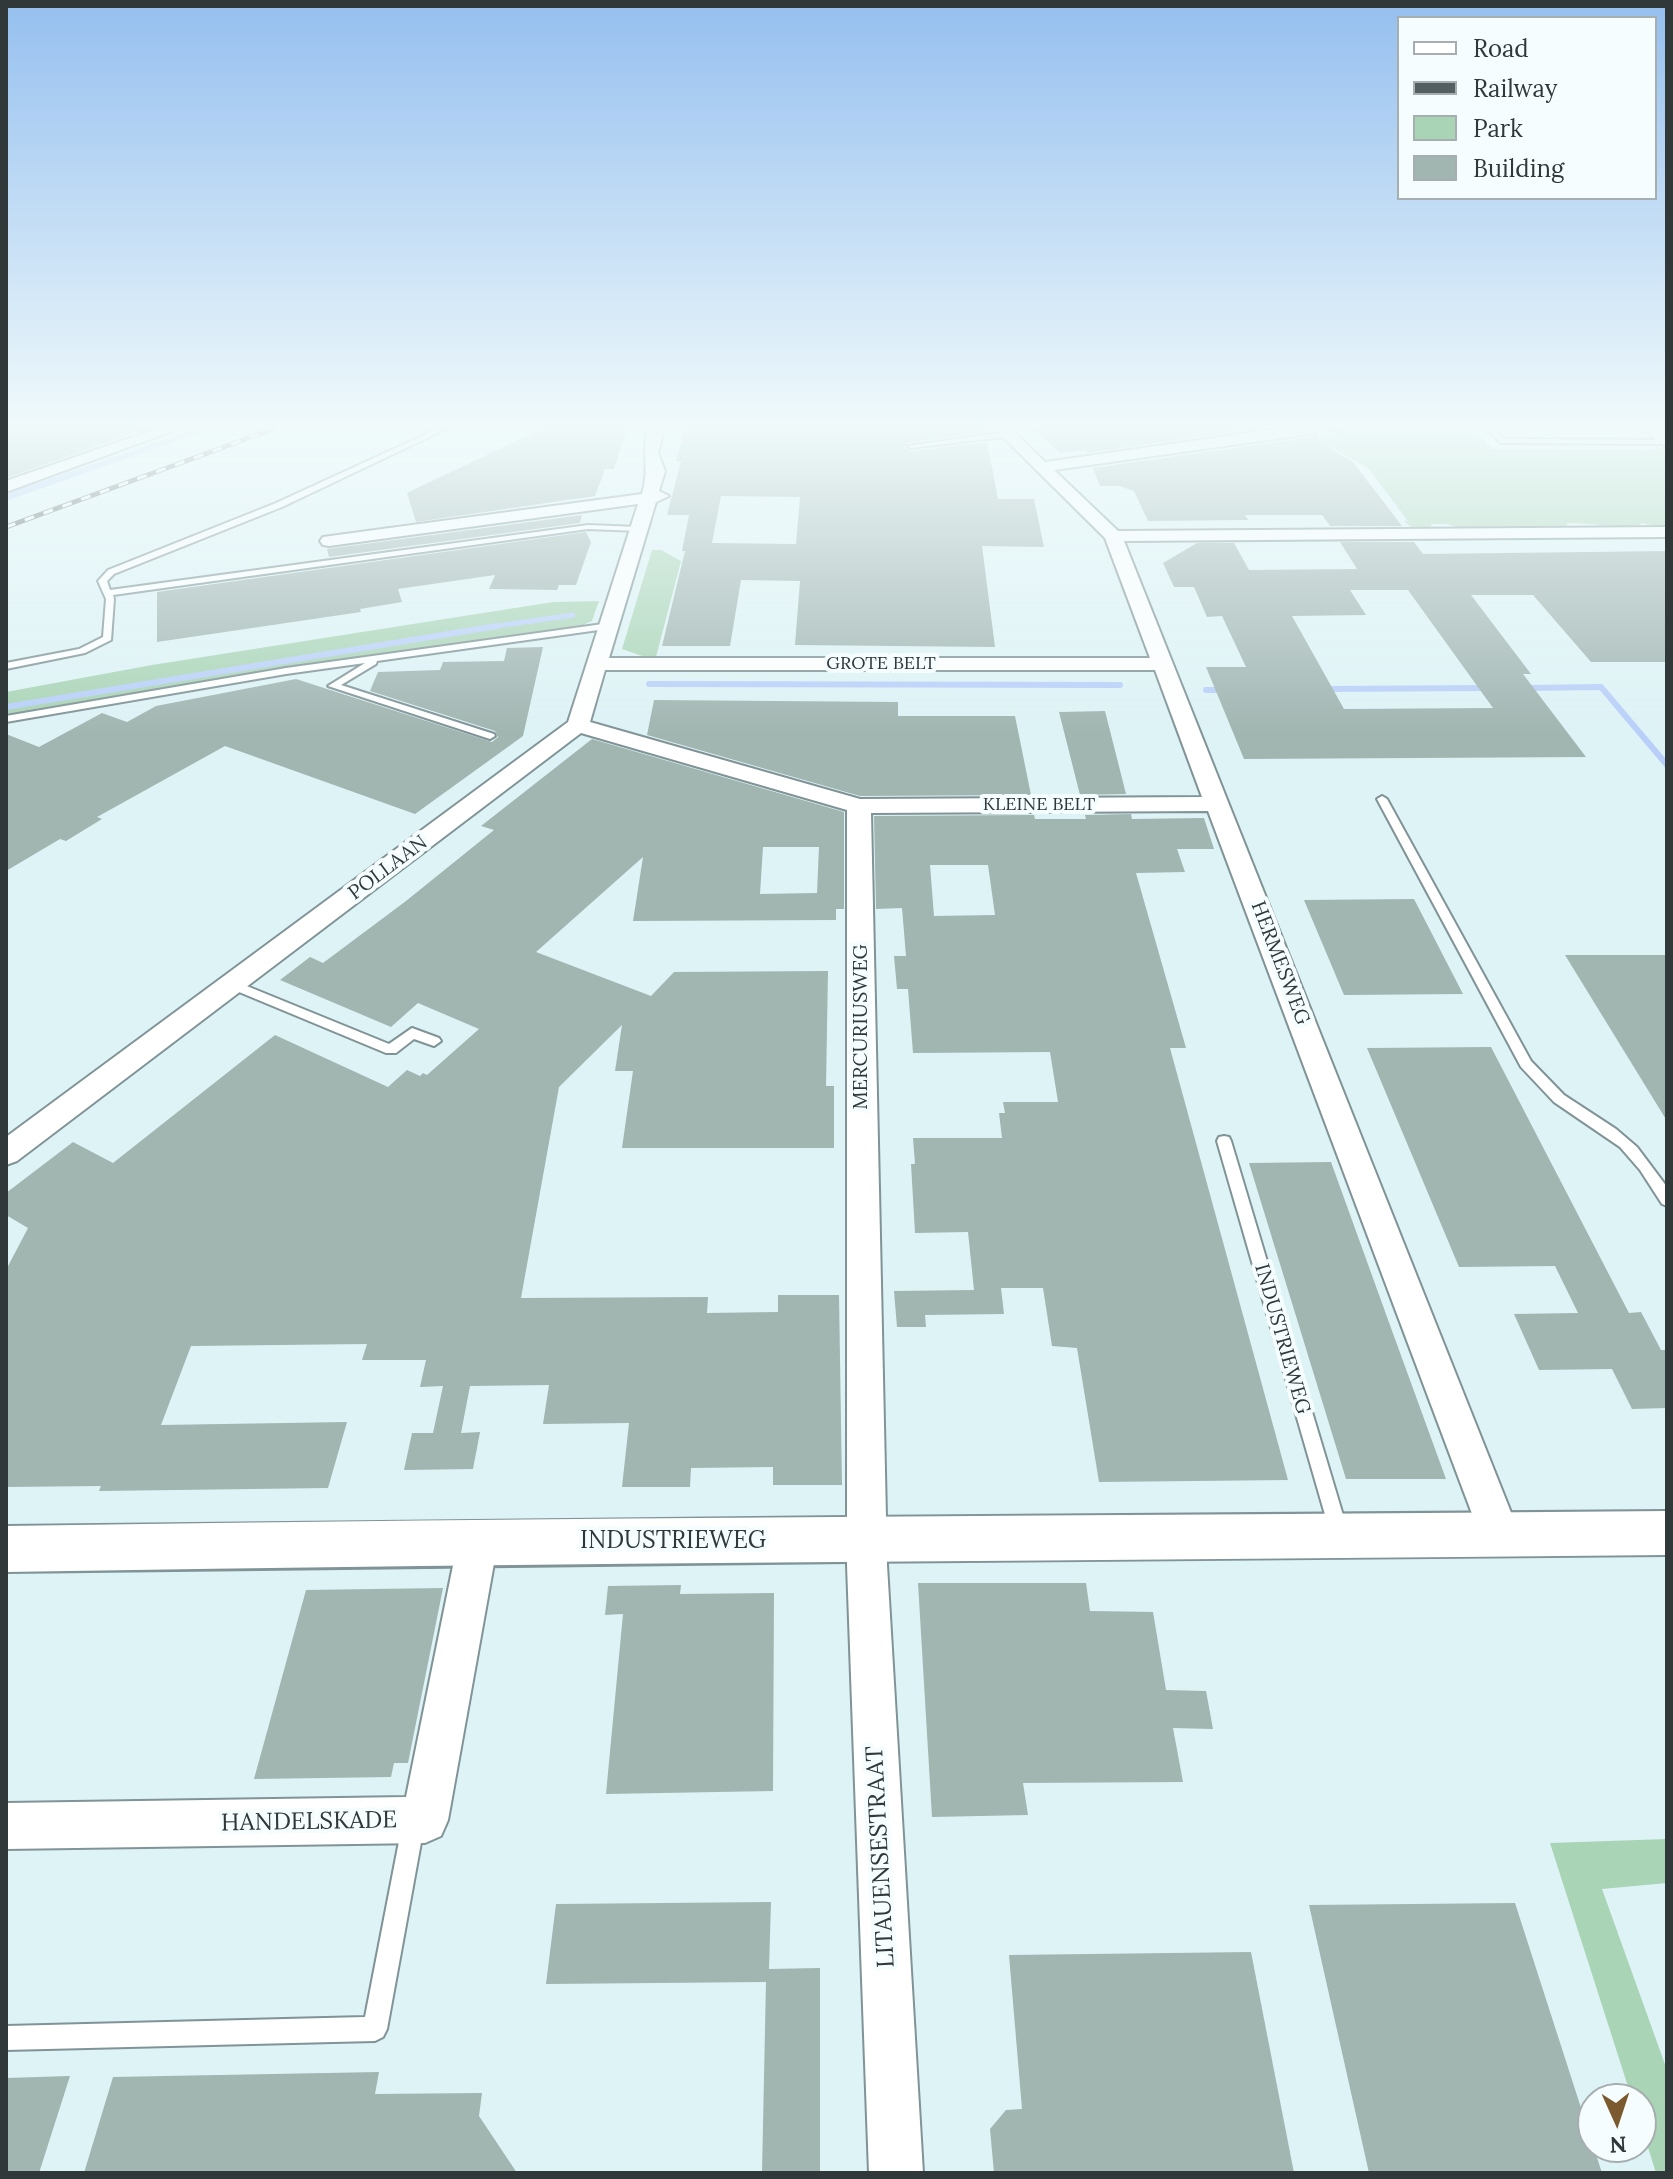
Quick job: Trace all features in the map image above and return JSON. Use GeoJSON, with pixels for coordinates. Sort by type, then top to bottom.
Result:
{"type":"FeatureCollection","features":[{"type":"Feature","properties":{"kind":"street"},"geometry":{"type":"LineString","coordinates":[[329,541],[405,531]]}},
{"type":"Feature","properties":{"kind":"street"},"geometry":{"type":"LineString","coordinates":[[638,531],[578,725],[859,806]]}},
{"type":"Feature","properties":{"kind":"street","name":"HERMESWEG"},"geometry":{"type":"LineString","coordinates":[[1108,531],[1113,536],[1219,804],[1500,1535]]}},
{"type":"Feature","properties":{"kind":"street"},"geometry":{"type":"LineString","coordinates":[[1113,536],[1667,532]]}},
{"type":"Feature","properties":{"kind":"street","name":"GROTE BELT"},"geometry":{"type":"LineString","coordinates":[[598,664],[1163,664]]}},
{"type":"Feature","properties":{"kind":"street","name":"POLLAAN"},"geometry":{"type":"LineString","coordinates":[[6,1153],[578,725]]}},
{"type":"Feature","properties":{"kind":"street","name":"KLEINE BELT"},"geometry":{"type":"LineString","coordinates":[[859,806],[1219,804]]}},
{"type":"Feature","properties":{"kind":"street","name":"MERCURIUSWEG"},"geometry":{"type":"LineString","coordinates":[[859,806],[866,1541]]}},
{"type":"Feature","properties":{"kind":"street","name":"INDUSTRIEWEG"},"geometry":{"type":"LineString","coordinates":[[6,1549],[478,1541],[866,1541],[1667,1533]]}},
{"type":"Feature","properties":{"kind":"street","name":"HANDELSKADE"},"geometry":{"type":"LineString","coordinates":[[6,1826],[425,1820],[478,1541]]}},
{"type":"Feature","properties":{"kind":"street","name":"LITAUENSESTRAAT"},"geometry":{"type":"LineString","coordinates":[[866,1541],[896,2173]]}},
{"type":"Feature","properties":{"kind":"lane"},"geometry":{"type":"LineString","coordinates":[[6,666],[82,651],[104,642],[110,635],[109,593],[102,581],[111,572],[221,531]]}},
{"type":"Feature","properties":{"kind":"lane"},"geometry":{"type":"LineString","coordinates":[[109,593],[561,531]]}},
{"type":"Feature","properties":{"kind":"lane"},"geometry":{"type":"LineString","coordinates":[[6,719],[286,671],[610,626]]}},
{"type":"Feature","properties":{"kind":"lane"},"geometry":{"type":"LineString","coordinates":[[380,658],[333,686],[490,736]]}},
{"type":"Feature","properties":{"kind":"lane"},"geometry":{"type":"LineString","coordinates":[[1382,799],[1526,1064],[1545,1087],[1565,1104],[1618,1137],[1634,1151],[1667,1200]]}},
{"type":"Feature","properties":{"kind":"lane"},"geometry":{"type":"LineString","coordinates":[[232,984],[391,1050],[412,1033],[434,1041]]}},
{"type":"Feature","properties":{"kind":"lane","name":"INDUSTRIEWEG"},"geometry":{"type":"LineString","coordinates":[[1224,1141],[1340,1537]]}},
{"type":"Feature","properties":{"kind":"lane"},"geometry":{"type":"LineString","coordinates":[[6,2038],[375,2029],[414,1820]]}},
{"type":"Feature","properties":{"kind":"green space"},"geometry":{"type":"Polygon","coordinates":[[[652,550],[661,550],[681,561],[656,657],[645,657],[622,649],[652,550]]]}},
{"type":"Feature","properties":{"kind":"green space"},"geometry":{"type":"Polygon","coordinates":[[[599,601],[592,621],[579,627],[114,696],[6,717],[6,692],[152,665],[553,602],[599,601]]]}},
{"type":"Feature","properties":{"kind":"green space"},"geometry":{"type":"Polygon","coordinates":[[[1667,1839],[1667,1883],[1602,1889],[1667,2070],[1667,2173],[1656,2173],[1653,2163],[1657,2163],[1657,2083],[1627,2083],[1550,1843],[1667,1839]]]}},
{"type":"Feature","properties":{"kind":"building"},"geometry":{"type":"Polygon","coordinates":[[[464,531],[523,531],[329,557],[327,549],[464,531]]]}},
{"type":"Feature","properties":{"kind":"building"},"geometry":{"type":"Polygon","coordinates":[[[686,531],[714,531],[712,543],[796,544],[797,531],[1041,531],[1044,547],[982,546],[995,647],[795,645],[800,581],[741,580],[730,646],[662,646],[685,551],[682,551],[686,531]]]}},
{"type":"Feature","properties":{"kind":"building"},"geometry":{"type":"Polygon","coordinates":[[[586,532],[591,542],[576,585],[559,585],[557,590],[489,589],[495,575],[398,589],[402,602],[360,609],[361,612],[157,642],[157,592],[586,532]]]}},
{"type":"Feature","properties":{"kind":"building"},"geometry":{"type":"Polygon","coordinates":[[[1340,542],[1414,542],[1423,554],[1667,551],[1667,662],[1591,662],[1533,595],[1471,595],[1531,674],[1523,674],[1586,757],[1244,759],[1206,667],[1246,667],[1222,616],[1207,617],[1194,587],[1174,587],[1163,563],[1197,543],[1234,543],[1249,570],[1357,569],[1340,542]],[[1350,590],[1366,615],[1292,616],[1344,709],[1493,708],[1408,590],[1350,590]]]}},
{"type":"Feature","properties":{"kind":"building"},"geometry":{"type":"Polygon","coordinates":[[[543,647],[523,736],[415,814],[225,746],[97,817],[102,819],[66,841],[60,839],[6,871],[6,734],[39,747],[102,713],[127,722],[156,706],[296,679],[492,742],[498,737],[495,731],[370,691],[378,672],[440,670],[443,662],[504,661],[507,648],[543,647]]]}},
{"type":"Feature","properties":{"kind":"building"},"geometry":{"type":"Polygon","coordinates":[[[654,700],[898,702],[898,716],[1015,716],[1031,795],[860,796],[647,735],[654,700]]]}},
{"type":"Feature","properties":{"kind":"building"},"geometry":{"type":"Polygon","coordinates":[[[1105,711],[1126,794],[1080,795],[1059,712],[1105,711]]]}},
{"type":"Feature","properties":{"kind":"building"},"geometry":{"type":"Polygon","coordinates":[[[592,739],[844,812],[844,909],[836,909],[836,920],[633,921],[643,857],[536,952],[651,996],[674,972],[828,971],[826,1086],[834,1086],[834,1148],[622,1148],[633,1071],[615,1071],[622,1025],[559,1087],[521,1298],[708,1297],[707,1313],[778,1312],[778,1295],[839,1295],[842,1485],[773,1485],[773,1467],[691,1468],[690,1487],[622,1487],[629,1423],[543,1424],[549,1385],[470,1386],[461,1433],[480,1432],[473,1469],[404,1470],[412,1433],[433,1433],[443,1386],[420,1387],[426,1360],[362,1360],[367,1344],[191,1346],[161,1425],[347,1422],[328,1488],[99,1491],[101,1486],[6,1487],[6,1270],[28,1228],[6,1215],[6,1193],[73,1142],[113,1163],[275,1035],[388,1087],[407,1070],[420,1076],[423,1073],[427,1075],[479,1029],[418,1003],[391,1027],[280,980],[310,957],[323,963],[406,901],[494,830],[481,826],[592,739]],[[763,847],[760,894],[817,893],[819,847],[763,847]]]}},
{"type":"Feature","properties":{"kind":"building"},"geometry":{"type":"Polygon","coordinates":[[[1131,814],[1132,819],[1204,818],[1214,849],[1177,849],[1185,872],[1136,873],[1186,1048],[1170,1048],[1288,1480],[1099,1482],[1077,1348],[1052,1346],[1043,1288],[1001,1288],[1004,1314],[925,1315],[926,1327],[897,1327],[894,1291],[974,1290],[968,1232],[915,1233],[911,1164],[915,1164],[913,1138],[1002,1138],[999,1113],[1005,1113],[1003,1102],[1058,1102],[1050,1052],[913,1053],[908,989],[897,989],[894,956],[906,956],[902,908],[876,909],[874,816],[1034,815],[1035,819],[1086,819],[1085,815],[1131,814]],[[930,865],[934,916],[995,915],[988,865],[930,865]]]}},
{"type":"Feature","properties":{"kind":"building"},"geometry":{"type":"Polygon","coordinates":[[[1414,899],[1463,994],[1344,995],[1304,900],[1414,899]]]}},
{"type":"Feature","properties":{"kind":"building"},"geometry":{"type":"Polygon","coordinates":[[[1565,955],[1667,955],[1667,1121],[1565,955]]]}},
{"type":"Feature","properties":{"kind":"building"},"geometry":{"type":"Polygon","coordinates":[[[1491,1047],[1629,1313],[1641,1312],[1661,1350],[1667,1350],[1667,1408],[1632,1409],[1612,1369],[1539,1370],[1514,1314],[1578,1313],[1555,1266],[1459,1267],[1367,1048],[1491,1047]]]}},
{"type":"Feature","properties":{"kind":"building"},"geometry":{"type":"Polygon","coordinates":[[[1331,1162],[1446,1479],[1346,1479],[1249,1163],[1331,1162]]]}},
{"type":"Feature","properties":{"kind":"building"},"geometry":{"type":"Polygon","coordinates":[[[918,1583],[1086,1583],[1090,1611],[1153,1612],[1166,1690],[1206,1691],[1213,1729],[1173,1728],[1183,1782],[1023,1783],[1028,1815],[932,1817],[918,1583]]]}},
{"type":"Feature","properties":{"kind":"building"},"geometry":{"type":"Polygon","coordinates":[[[681,1585],[680,1594],[774,1593],[773,1791],[606,1794],[623,1614],[605,1615],[608,1586],[681,1585]]]}},
{"type":"Feature","properties":{"kind":"building"},"geometry":{"type":"Polygon","coordinates":[[[443,1588],[408,1763],[394,1763],[391,1777],[254,1779],[306,1590],[443,1588]]]}},
{"type":"Feature","properties":{"kind":"building"},"geometry":{"type":"Polygon","coordinates":[[[771,1902],[769,1969],[820,1968],[820,2173],[762,2173],[766,1982],[546,1984],[556,1904],[771,1902]]]}},
{"type":"Feature","properties":{"kind":"building"},"geometry":{"type":"Polygon","coordinates":[[[1515,1903],[1577,2095],[1577,2163],[1599,2163],[1602,2173],[1369,2173],[1309,1905],[1515,1903]]]}},
{"type":"Feature","properties":{"kind":"building"},"geometry":{"type":"Polygon","coordinates":[[[1251,1952],[1294,2173],[994,2173],[990,2129],[1006,2110],[1022,2109],[1009,1955],[1251,1952]]]}},
{"type":"Feature","properties":{"kind":"building"},"geometry":{"type":"Polygon","coordinates":[[[379,2072],[375,2094],[482,2093],[479,2116],[517,2173],[84,2173],[113,2077],[379,2072]]]}},
{"type":"Feature","properties":{"kind":"building"},"geometry":{"type":"Polygon","coordinates":[[[70,2076],[39,2173],[6,2173],[6,2078],[70,2076]]]}},
{"type":"Feature","properties":{"kind":"waterway"},"geometry":{"type":"LineString","coordinates":[[483,628],[573,615]]}},
{"type":"Feature","properties":{"kind":"waterway"},"geometry":{"type":"LineString","coordinates":[[6,707],[497,626]]}},
{"type":"Feature","properties":{"kind":"waterway"},"geometry":{"type":"LineString","coordinates":[[649,684],[1120,685]]}},
{"type":"Feature","properties":{"kind":"waterway"},"geometry":{"type":"LineString","coordinates":[[1524,688],[1601,687],[1667,765]]}},
{"type":"Feature","properties":{"kind":"waterway"},"geometry":{"type":"LineString","coordinates":[[1324,689],[1486,688]]}},
{"type":"Feature","properties":{"kind":"waterway"},"geometry":{"type":"LineString","coordinates":[[1206,690],[1226,690]]}}]}
